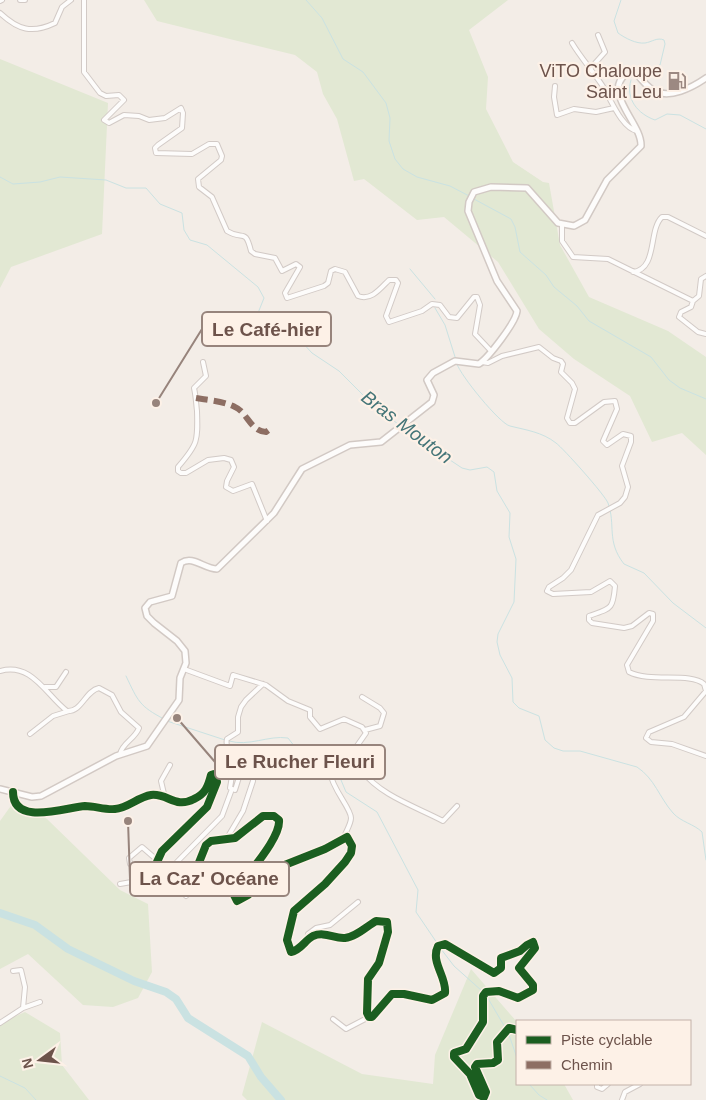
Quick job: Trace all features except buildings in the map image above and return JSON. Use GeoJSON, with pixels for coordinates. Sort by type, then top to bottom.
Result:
{"type":"FeatureCollection","features":[{"type":"Feature","properties":{"kind":"main road"},"geometry":{"type":"LineString","coordinates":[[0,789],[32,797],[41,796],[120,754],[148,746],[179,700],[180,682],[186,655],[183,647],[147,616],[146,606],[150,602],[172,596],[179,566],[183,561],[191,560],[211,569],[217,569],[267,521],[283,501],[302,469],[350,445],[377,443],[394,434],[432,402],[434,395],[428,382],[429,376],[458,361],[475,365],[482,362],[491,351],[515,319],[516,311],[497,281],[468,211],[474,192],[484,187],[527,188],[556,220],[562,224],[574,226],[585,220],[602,186],[640,149],[642,142],[619,94],[619,82],[626,74],[635,73],[651,89],[661,93],[688,88],[705,79]]}},
{"type":"Feature","properties":{"kind":"street"},"geometry":{"type":"LineString","coordinates":[[20,0],[25,0]]}},
{"type":"Feature","properties":{"kind":"street"},"geometry":{"type":"LineString","coordinates":[[0,13],[23,29],[29,30],[55,22],[62,7],[71,0]]}},
{"type":"Feature","properties":{"kind":"street"},"geometry":{"type":"LineString","coordinates":[[84,0],[84,72],[100,93],[106,96],[119,95],[124,100],[104,120],[109,123],[124,115],[132,114],[156,120],[165,118],[180,108],[183,113],[182,128],[158,144],[155,148],[156,153],[192,154],[209,144],[217,144],[222,156],[221,160],[198,179],[199,187],[212,197],[227,231],[246,235],[251,251],[255,254],[275,258],[282,271],[296,264],[300,267],[285,293],[287,298],[324,286],[328,283],[331,271],[335,269],[345,272],[358,296],[362,298],[375,294],[389,280],[396,280],[398,283],[397,290],[386,316],[389,322],[422,311],[432,304],[440,305],[449,317],[457,318],[474,297],[477,297],[480,305],[475,334],[491,351]]}},
{"type":"Feature","properties":{"kind":"street"},"geometry":{"type":"LineString","coordinates":[[589,70],[605,52],[598,35]]}},
{"type":"Feature","properties":{"kind":"street"},"geometry":{"type":"LineString","coordinates":[[572,43],[589,70],[601,84],[614,108],[628,126],[637,131]]}},
{"type":"Feature","properties":{"kind":"street"},"geometry":{"type":"LineString","coordinates":[[555,86],[554,96],[557,115],[574,110],[596,112],[614,108]]}},
{"type":"Feature","properties":{"kind":"street"},"geometry":{"type":"LineString","coordinates":[[633,272],[640,271],[646,265],[656,226],[662,217],[668,217],[706,236]]}},
{"type":"Feature","properties":{"kind":"street"},"geometry":{"type":"LineString","coordinates":[[562,224],[562,241],[573,257],[603,258],[693,301]]}},
{"type":"Feature","properties":{"kind":"street"},"geometry":{"type":"LineString","coordinates":[[706,276],[701,278],[698,296],[693,301],[691,307],[681,312],[679,317],[698,332],[706,334]]}},
{"type":"Feature","properties":{"kind":"street"},"geometry":{"type":"LineString","coordinates":[[482,362],[488,363],[502,356],[539,348],[553,358],[562,361],[561,372],[575,389],[567,418],[570,423],[575,423],[604,402],[614,401],[616,409],[603,439],[604,443],[609,444],[626,434],[632,438],[622,466],[628,487],[627,493],[623,500],[597,517],[571,570],[563,578],[549,586],[547,591],[553,594],[592,592],[610,581],[615,586],[614,602],[606,611],[589,616],[589,620],[592,623],[624,628],[632,626],[649,613],[653,614],[653,620],[627,665],[629,672],[656,678],[696,679],[704,684],[706,691],[689,713],[649,732],[646,738],[651,742],[672,744],[706,756]]}},
{"type":"Feature","properties":{"kind":"street"},"geometry":{"type":"LineString","coordinates":[[203,362],[206,376],[194,388],[197,436],[193,449],[178,468],[178,471],[186,473],[215,458],[231,460],[234,467],[227,481],[226,488],[233,491],[252,484],[267,521]]}},
{"type":"Feature","properties":{"kind":"street"},"geometry":{"type":"LineString","coordinates":[[0,671],[14,668],[46,687],[64,708],[69,711]]}},
{"type":"Feature","properties":{"kind":"street"},"geometry":{"type":"LineString","coordinates":[[184,668],[230,686],[233,675],[264,684],[288,701],[310,710],[310,717],[320,729],[344,719],[349,720],[364,730],[380,726],[384,713],[380,708],[362,697]]}},
{"type":"Feature","properties":{"kind":"street"},"geometry":{"type":"LineString","coordinates":[[46,687],[56,687],[66,672]]}},
{"type":"Feature","properties":{"kind":"street"},"geometry":{"type":"LineString","coordinates":[[13,792],[14,799],[22,808],[34,812],[53,812],[85,806],[115,809],[152,795],[178,803],[194,800],[207,789],[211,776],[230,768],[232,763],[225,743],[227,739],[238,732],[239,712],[246,700],[264,684]]}},
{"type":"Feature","properties":{"kind":"street"},"geometry":{"type":"LineString","coordinates":[[30,734],[53,716],[76,709],[93,689],[99,688],[112,695],[121,712],[139,728],[138,732],[121,748],[120,754]]}},
{"type":"Feature","properties":{"kind":"street"},"geometry":{"type":"LineString","coordinates":[[364,730],[366,733],[358,741],[352,753],[362,771],[370,780],[399,800],[443,821],[457,806]]}},
{"type":"Feature","properties":{"kind":"street"},"geometry":{"type":"LineString","coordinates":[[165,798],[160,782],[170,765]]}},
{"type":"Feature","properties":{"kind":"street"},"geometry":{"type":"LineString","coordinates":[[186,896],[192,890],[198,865],[206,845],[217,839],[234,838],[263,816],[274,816],[279,820],[280,826],[272,842],[234,895],[237,901],[248,894],[277,868],[325,850],[344,837],[351,819],[350,811],[338,796],[330,772],[335,765],[349,767],[358,772],[362,771]]}},
{"type":"Feature","properties":{"kind":"street"},"geometry":{"type":"LineString","coordinates":[[174,865],[222,816],[232,789],[230,788],[233,770],[240,774],[238,786],[235,790],[232,789]]}},
{"type":"Feature","properties":{"kind":"street"},"geometry":{"type":"LineString","coordinates":[[120,884],[137,881],[157,861],[170,844],[200,817],[207,807],[217,782],[215,775]]}},
{"type":"Feature","properties":{"kind":"street"},"geometry":{"type":"LineString","coordinates":[[227,838],[243,811],[253,781]]}},
{"type":"Feature","properties":{"kind":"street"},"geometry":{"type":"LineString","coordinates":[[344,837],[347,837],[352,846],[351,853],[346,862],[325,884],[298,906],[292,916],[287,940],[288,947],[294,952],[307,941],[322,934],[336,938],[349,937],[376,920],[387,922],[388,932],[379,963],[368,980],[367,1013],[369,1016]]}},
{"type":"Feature","properties":{"kind":"street"},"geometry":{"type":"LineString","coordinates":[[147,871],[130,864],[129,858],[142,847],[161,865],[193,868],[198,865]]}},
{"type":"Feature","properties":{"kind":"street"},"geometry":{"type":"LineString","coordinates":[[307,941],[308,934],[316,928],[330,925],[358,902]]}},
{"type":"Feature","properties":{"kind":"street"},"geometry":{"type":"LineString","coordinates":[[334,1019],[346,1029],[374,1015],[392,994],[396,993],[432,1000],[445,993],[446,988],[436,956],[438,946],[445,944],[494,973],[500,968],[500,958],[520,951],[527,944],[533,942],[535,948],[519,968],[533,985],[533,990],[524,997],[518,998],[499,991],[486,992],[483,996],[483,1022],[466,1049],[454,1053],[454,1057],[470,1074],[480,1096],[484,1097],[486,1092],[475,1068],[477,1064],[494,1063],[498,1060],[497,1042],[509,1028],[516,1030]]}},
{"type":"Feature","properties":{"kind":"street"},"geometry":{"type":"LineString","coordinates":[[13,971],[21,970],[24,978],[23,1008]]}},
{"type":"Feature","properties":{"kind":"street"},"geometry":{"type":"LineString","coordinates":[[0,1023],[23,1008],[40,1002]]}},
{"type":"Feature","properties":{"kind":"street"},"geometry":{"type":"LineString","coordinates":[[597,1085],[597,1087],[602,1088],[606,1085]]}},
{"type":"Feature","properties":{"kind":"street"},"geometry":{"type":"LineString","coordinates":[[622,1100],[625,1092],[638,1085]]}},
{"type":"Feature","properties":{"kind":"green space"},"geometry":{"type":"Polygon","coordinates":[[[144,0],[508,0],[469,30],[488,77],[486,109],[513,162],[543,182],[549,183],[560,245],[589,297],[668,331],[706,357],[706,455],[682,433],[652,442],[630,396],[574,359],[539,329],[498,262],[444,217],[417,220],[364,179],[354,181],[337,119],[323,94],[317,72],[295,55],[157,21],[144,0]]]}},
{"type":"Feature","properties":{"kind":"green space"},"geometry":{"type":"Polygon","coordinates":[[[0,59],[108,103],[102,234],[11,267],[0,288],[0,59]]]}},
{"type":"Feature","properties":{"kind":"green space"},"geometry":{"type":"Polygon","coordinates":[[[15,800],[47,819],[120,890],[148,904],[152,972],[138,998],[113,1007],[83,1005],[28,954],[0,969],[0,821],[15,800]]]}},
{"type":"Feature","properties":{"kind":"green space"},"geometry":{"type":"Polygon","coordinates":[[[471,969],[516,1021],[516,1085],[565,1085],[573,1100],[247,1100],[242,1095],[262,1022],[362,1074],[433,1084],[435,1055],[471,969]]]}},
{"type":"Feature","properties":{"kind":"green space"},"geometry":{"type":"Polygon","coordinates":[[[25,1012],[60,1033],[62,1065],[89,1100],[0,1100],[0,1023],[25,1012]]]}},
{"type":"Feature","properties":{"kind":"waterway"},"geometry":{"type":"LineString","coordinates":[[306,0],[322,18],[343,59],[363,72],[386,103],[390,118],[389,141],[395,159],[403,169],[417,177],[450,186],[471,197]]}},
{"type":"Feature","properties":{"kind":"waterway"},"geometry":{"type":"LineString","coordinates":[[621,0],[614,21],[618,33],[638,43],[659,39],[664,40],[665,44],[660,65],[646,70],[637,68]]}},
{"type":"Feature","properties":{"kind":"waterway"},"geometry":{"type":"LineString","coordinates":[[631,80],[631,99],[643,114],[655,120],[667,114],[680,115],[706,129]]}},
{"type":"Feature","properties":{"kind":"waterway","name":"Bras Mouton"},"geometry":{"type":"LineString","coordinates":[[0,177],[13,184],[40,182],[60,177],[106,180],[126,188],[146,188],[160,204],[182,213],[184,230],[190,240],[207,245],[258,287],[264,298],[258,313],[262,322],[275,331],[300,340],[312,353],[339,371],[363,395],[399,425]]}},
{"type":"Feature","properties":{"kind":"waterway"},"geometry":{"type":"LineString","coordinates":[[474,199],[511,219],[515,227],[520,252],[546,275],[554,287],[577,306],[589,321],[651,357],[669,380],[680,388],[706,399]]}},
{"type":"Feature","properties":{"kind":"waterway"},"geometry":{"type":"LineString","coordinates":[[410,269],[435,299]]}},
{"type":"Feature","properties":{"kind":"waterway"},"geometry":{"type":"LineString","coordinates":[[435,308],[445,325],[456,360]]}},
{"type":"Feature","properties":{"kind":"waterway"},"geometry":{"type":"LineString","coordinates":[[457,364],[465,378],[481,398],[505,423],[545,436],[567,453],[608,503],[615,548],[624,564],[644,573],[673,603],[706,628]]}},
{"type":"Feature","properties":{"kind":"waterway","name":"Bras Mouton"},"geometry":{"type":"LineString","coordinates":[[402,428],[462,468],[470,470],[487,467],[494,472],[497,491],[510,513],[509,537],[516,559],[514,602],[498,634],[497,642],[500,655],[512,678],[513,702],[519,708],[539,716],[545,740],[554,748],[563,751],[580,751],[637,767],[653,783],[673,813],[702,832],[706,860]]}},
{"type":"Feature","properties":{"kind":"waterway"},"geometry":{"type":"LineString","coordinates":[[126,676],[140,702],[164,719]]}},
{"type":"Feature","properties":{"kind":"waterway"},"geometry":{"type":"LineString","coordinates":[[167,721],[225,740]]}},
{"type":"Feature","properties":{"kind":"waterway"},"geometry":{"type":"LineString","coordinates":[[229,741],[244,743],[273,738],[288,738],[302,756],[330,768],[341,780],[346,792],[377,812],[418,890],[416,912],[437,943]]}},
{"type":"Feature","properties":{"kind":"waterway"},"geometry":{"type":"LineString","coordinates":[[0,913],[35,925],[68,949],[134,981],[166,992],[176,999],[188,1018],[248,1056],[261,1077],[281,1100]]}},
{"type":"Feature","properties":{"kind":"waterway"},"geometry":{"type":"LineString","coordinates":[[441,949],[454,966],[482,991]]}},
{"type":"Feature","properties":{"kind":"waterway"},"geometry":{"type":"LineString","coordinates":[[486,995],[506,1029]]}},
{"type":"Feature","properties":{"kind":"waterway"},"geometry":{"type":"LineString","coordinates":[[508,1032],[516,1055]]}},
{"type":"Feature","properties":{"kind":"waterway"},"geometry":{"type":"LineString","coordinates":[[0,1076],[25,1088],[36,1100]]}},
{"type":"Feature","properties":{"kind":"waterway"},"geometry":{"type":"LineString","coordinates":[[530,1085],[539,1095],[547,1100]]}},
{"type":"Feature","properties":{"kind":"marked path"},"geometry":{"type":"LineString","coordinates":[[196,398],[221,402],[235,407],[261,431],[266,432],[273,427]]}},
{"type":"Feature","properties":{"kind":"cycle path"},"geometry":{"type":"LineString","coordinates":[[13,792],[15,803],[22,809],[31,812],[42,813],[85,806],[115,809],[151,795],[162,796],[177,802],[187,802],[198,797],[203,792],[211,775],[214,774],[217,782],[207,807],[162,851],[157,862],[161,865],[193,868],[198,865],[206,845],[211,841],[235,838],[263,816],[274,816],[279,820],[278,828],[261,858],[234,895],[237,901],[248,895],[277,868],[325,849],[347,837],[352,846],[351,853],[345,862],[325,884],[294,911],[287,940],[291,952],[298,949],[313,936],[322,934],[345,938],[357,934],[376,921],[387,922],[388,932],[379,963],[368,979],[367,1013],[369,1017],[372,1017],[392,994],[404,994],[432,1000],[445,993],[444,981],[436,958],[438,946],[445,944],[494,973],[501,968],[501,958],[520,951],[533,942],[535,948],[519,968],[533,985],[533,990],[518,998],[499,991],[486,992],[483,996],[483,1022],[466,1049],[454,1053],[454,1057],[470,1074],[479,1095],[484,1097],[486,1092],[475,1067],[477,1064],[493,1063],[498,1060],[497,1042],[509,1028],[516,1030]]}},
{"type":"Feature","properties":{"kind":"place","name":"ViTO Chaloupe Saint Leu"},"geometry":{"type":"Point","coordinates":[677,81]}},
{"type":"Feature","properties":{"kind":"place","name":"Le Café-hier"},"geometry":{"type":"Point","coordinates":[156,403]}},
{"type":"Feature","properties":{"kind":"place","name":"Le Rucher Fleuri"},"geometry":{"type":"Point","coordinates":[177,718]}},
{"type":"Feature","properties":{"kind":"place","name":"La Caz' Océane"},"geometry":{"type":"Point","coordinates":[128,821]}}]}
